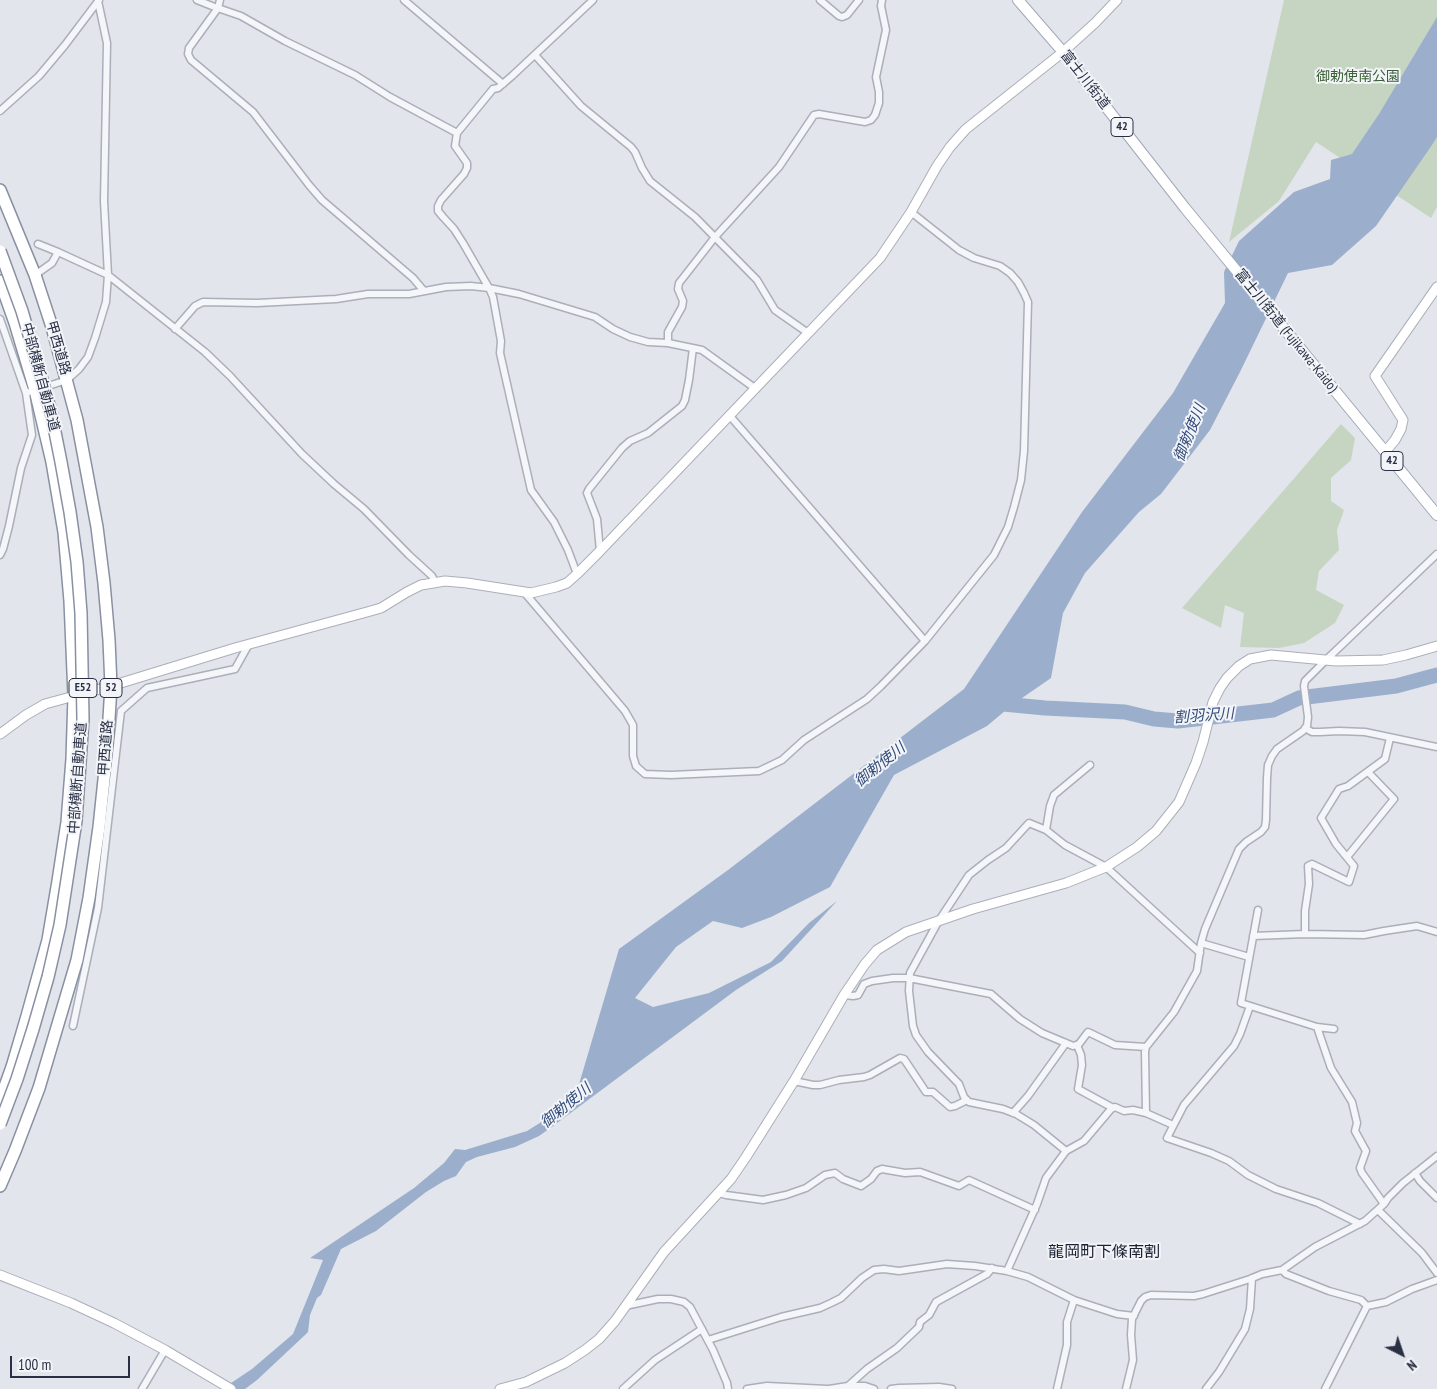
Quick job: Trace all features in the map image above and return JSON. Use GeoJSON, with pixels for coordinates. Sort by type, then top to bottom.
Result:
{"type":"FeatureCollection","features":[{"type":"Feature","properties":{"kind":"highway","name":"甲西道路"},"geometry":{"type":"LineString","coordinates":[[0,190],[35,275],[52,327],[77,420],[97,527],[106,602],[111,686],[107,751],[99,827],[89,898],[77,960],[39,1088],[0,1186]]}},
{"type":"Feature","properties":{"kind":"highway","name":"中部横断自動車道"},"geometry":{"type":"LineString","coordinates":[[0,252],[22,311],[38,362],[62,462],[80,596],[83,665],[83,719],[76,821],[60,925],[48,977],[17,1079],[0,1124]]}},
{"type":"Feature","properties":{"kind":"highway"},"geometry":{"type":"LineString","coordinates":[[0,281],[15,323],[30,392],[52,462],[64,532],[70,601],[74,696],[67,822],[48,940],[12,1067],[0,1100]]}},
{"type":"Feature","properties":{"kind":"main road","name":"富士川街道"},"geometry":{"type":"LineString","coordinates":[[1018,0],[1063,52],[1185,208],[1225,255]]}},
{"type":"Feature","properties":{"kind":"main road","name":"富士川街道 (Fujikawa-Kaido)"},"geometry":{"type":"LineString","coordinates":[[1225,255],[1384,452]]}},
{"type":"Feature","properties":{"kind":"main road","name":"42"},"geometry":{"type":"LineString","coordinates":[[1384,452],[1437,515]]}},
{"type":"Feature","properties":{"kind":"street"},"geometry":{"type":"LineString","coordinates":[[0,111],[39,76],[65,45],[98,0]]}},
{"type":"Feature","properties":{"kind":"street"},"geometry":{"type":"LineString","coordinates":[[30,392],[67,380],[79,370],[88,357],[106,302],[108,274],[104,201],[107,43],[98,0]]}},
{"type":"Feature","properties":{"kind":"street"},"geometry":{"type":"LineString","coordinates":[[197,0],[241,16],[285,41],[355,75],[390,97],[457,133]]}},
{"type":"Feature","properties":{"kind":"street"},"geometry":{"type":"LineString","coordinates":[[220,0],[218,8],[189,48],[188,54],[191,60],[253,112],[322,200],[413,278],[424,291]]}},
{"type":"Feature","properties":{"kind":"street"},"geometry":{"type":"LineString","coordinates":[[404,0],[503,84]]}},
{"type":"Feature","properties":{"kind":"street"},"geometry":{"type":"LineString","coordinates":[[577,574],[554,522],[531,490],[500,353],[501,342],[493,297],[454,229],[438,211],[438,206],[440,200],[464,174],[467,168],[467,163],[456,146],[457,133],[493,89],[503,84],[593,0]]}},
{"type":"Feature","properties":{"kind":"street"},"geometry":{"type":"LineString","coordinates":[[820,0],[842,18],[847,15],[859,0]]}},
{"type":"Feature","properties":{"kind":"street"},"geometry":{"type":"LineString","coordinates":[[668,343],[668,332],[682,307],[683,301],[678,290],[680,283],[715,237],[780,167],[814,116],[819,114],[865,122],[871,120],[875,115],[879,103],[876,77],[886,30],[881,6],[882,0]]}},
{"type":"Feature","properties":{"kind":"street"},"geometry":{"type":"LineString","coordinates":[[0,734],[45,704],[249,644],[381,608],[407,592],[435,582],[467,583],[524,592],[541,591],[566,583],[600,552],[880,258],[911,212],[937,166],[966,129],[1063,52],[1117,0]]}},
{"type":"Feature","properties":{"kind":"street"},"geometry":{"type":"LineString","coordinates":[[535,55],[581,106],[635,152],[650,181],[695,217],[757,280],[775,310],[808,332]]}},
{"type":"Feature","properties":{"kind":"street"},"geometry":{"type":"LineString","coordinates":[[524,592],[626,711],[633,725],[633,756],[636,766],[645,774],[671,775],[749,771],[770,766],[782,760],[804,740],[867,698],[925,642],[994,554],[1008,527],[1012,514],[1021,480],[1024,451],[1028,302],[1018,282],[1010,273],[1000,266],[974,258],[959,250],[911,212]]}},
{"type":"Feature","properties":{"kind":"street"},"geometry":{"type":"LineString","coordinates":[[38,244],[108,274],[205,352],[230,376],[302,454],[364,509],[432,576],[435,582]]}},
{"type":"Feature","properties":{"kind":"street"},"geometry":{"type":"LineString","coordinates":[[35,275],[52,263],[58,252]]}},
{"type":"Feature","properties":{"kind":"street"},"geometry":{"type":"LineString","coordinates":[[175,329],[195,306],[203,302],[226,304],[266,303],[336,299],[368,294],[409,294],[446,287],[489,288],[519,294],[595,317],[630,337],[648,342],[668,343],[702,350],[756,389]]}},
{"type":"Feature","properties":{"kind":"street"},"geometry":{"type":"LineString","coordinates":[[1384,452],[1395,440],[1403,420],[1375,376],[1437,287]]}},
{"type":"Feature","properties":{"kind":"street"},"geometry":{"type":"LineString","coordinates":[[0,319],[30,392],[32,435],[21,468],[5,541],[0,555]]}},
{"type":"Feature","properties":{"kind":"street"},"geometry":{"type":"LineString","coordinates":[[600,552],[597,518],[587,493],[622,448],[630,441],[648,433],[682,406],[689,380],[693,348]]}},
{"type":"Feature","properties":{"kind":"street"},"geometry":{"type":"LineString","coordinates":[[730,416],[925,642]]}},
{"type":"Feature","properties":{"kind":"street"},"geometry":{"type":"LineString","coordinates":[[1146,1113],[1146,1047],[1174,1012],[1197,971],[1205,929],[1239,849],[1261,832],[1265,826],[1268,765],[1277,749],[1307,726],[1305,680],[1437,554]]}},
{"type":"Feature","properties":{"kind":"street"},"geometry":{"type":"LineString","coordinates":[[73,1026],[98,908],[121,711],[147,688],[235,669],[249,644]]}},
{"type":"Feature","properties":{"kind":"street"},"geometry":{"type":"LineString","coordinates":[[500,1389],[526,1382],[544,1374],[585,1350],[610,1327],[664,1252],[731,1179],[794,1081],[844,995],[877,950],[906,932],[973,909],[1066,883],[1106,867],[1137,847],[1156,831],[1179,802],[1203,742],[1213,702],[1220,688],[1233,672],[1250,659],[1271,655],[1336,661],[1383,660],[1437,646]]}},
{"type":"Feature","properties":{"kind":"street"},"geometry":{"type":"LineString","coordinates":[[1305,728],[1312,732],[1365,732],[1437,747]]}},
{"type":"Feature","properties":{"kind":"street"},"geometry":{"type":"LineString","coordinates":[[1305,934],[1304,912],[1309,884],[1308,866],[1312,864],[1349,882],[1354,866],[1336,844],[1322,818],[1339,789],[1348,786],[1385,759],[1390,738]]}},
{"type":"Feature","properties":{"kind":"street"},"geometry":{"type":"LineString","coordinates":[[1046,830],[1054,795],[1090,765]]}},
{"type":"Feature","properties":{"kind":"street"},"geometry":{"type":"LineString","coordinates":[[1347,857],[1394,799],[1368,772]]}},
{"type":"Feature","properties":{"kind":"street"},"geometry":{"type":"LineString","coordinates":[[1066,1151],[1034,1125],[1013,1113],[1003,1109],[968,1102],[959,1084],[928,1052],[916,1035],[913,1026],[909,991],[910,973],[938,922],[969,875],[1006,848],[1029,823],[1046,830],[1065,845],[1106,867],[1200,953]]}},
{"type":"Feature","properties":{"kind":"street"},"geometry":{"type":"LineString","coordinates":[[1258,910],[1241,1003],[1317,1027],[1334,1029]]}},
{"type":"Feature","properties":{"kind":"street"},"geometry":{"type":"LineString","coordinates":[[1253,936],[1305,934],[1364,935],[1417,926],[1437,932]]}},
{"type":"Feature","properties":{"kind":"street"},"geometry":{"type":"LineString","coordinates":[[1201,943],[1249,957]]}},
{"type":"Feature","properties":{"kind":"street"},"geometry":{"type":"LineString","coordinates":[[844,995],[858,995],[864,984],[872,981],[909,978],[990,994],[1020,1019],[1042,1033],[1073,1046],[1079,1044],[1088,1032],[1115,1045],[1146,1047]]}},
{"type":"Feature","properties":{"kind":"street"},"geometry":{"type":"LineString","coordinates":[[1250,1006],[1234,1046],[1184,1105],[1167,1138],[1229,1161],[1248,1175],[1276,1189],[1318,1202],[1360,1224]]}},
{"type":"Feature","properties":{"kind":"street"},"geometry":{"type":"LineString","coordinates":[[1317,1027],[1331,1068],[1352,1102],[1357,1123],[1355,1131],[1366,1151],[1360,1168],[1365,1180],[1384,1204]]}},
{"type":"Feature","properties":{"kind":"street"},"geometry":{"type":"LineString","coordinates":[[1013,1113],[1028,1096],[1066,1043]]}},
{"type":"Feature","properties":{"kind":"street"},"geometry":{"type":"LineString","coordinates":[[1077,1045],[1082,1065],[1078,1089],[1113,1108],[1146,1113],[1173,1125]]}},
{"type":"Feature","properties":{"kind":"street"},"geometry":{"type":"LineString","coordinates":[[794,1081],[820,1085],[839,1080],[864,1077],[900,1058],[904,1060],[926,1092],[933,1092],[950,1107],[967,1100]]}},
{"type":"Feature","properties":{"kind":"street"},"geometry":{"type":"LineString","coordinates":[[1007,1271],[1035,1210],[1046,1178],[1066,1151],[1084,1141],[1113,1108]]}},
{"type":"Feature","properties":{"kind":"street"},"geometry":{"type":"LineString","coordinates":[[1126,1389],[1133,1360],[1131,1335],[1134,1316],[1141,1300],[1145,1297],[1194,1296],[1262,1274],[1282,1270],[1314,1247],[1360,1224],[1378,1210],[1403,1182],[1437,1156]]}},
{"type":"Feature","properties":{"kind":"street"},"geometry":{"type":"LineString","coordinates":[[719,1193],[763,1200],[806,1188],[825,1175],[835,1173],[842,1179],[861,1186],[871,1179],[877,1171],[882,1169],[920,1172],[959,1186],[969,1180],[1035,1210]]}},
{"type":"Feature","properties":{"kind":"street"},"geometry":{"type":"LineString","coordinates":[[1415,1172],[1420,1181],[1437,1198]]}},
{"type":"Feature","properties":{"kind":"street"},"geometry":{"type":"LineString","coordinates":[[1378,1210],[1422,1253],[1437,1273]]}},
{"type":"Feature","properties":{"kind":"street"},"geometry":{"type":"LineString","coordinates":[[708,1340],[781,1317],[831,1304],[874,1270],[899,1271],[947,1264],[1007,1271],[1028,1278],[1074,1300],[1117,1314],[1134,1316]]}},
{"type":"Feature","properties":{"kind":"street"},"geometry":{"type":"LineString","coordinates":[[848,1386],[866,1369],[897,1348],[919,1327],[920,1322],[929,1314],[936,1302],[987,1274],[992,1268]]}},
{"type":"Feature","properties":{"kind":"street"},"geometry":{"type":"LineString","coordinates":[[1282,1270],[1286,1274],[1329,1291],[1361,1300],[1367,1306]]}},
{"type":"Feature","properties":{"kind":"street"},"geometry":{"type":"LineString","coordinates":[[0,1275],[72,1303],[114,1323],[231,1389]]}},
{"type":"Feature","properties":{"kind":"street"},"geometry":{"type":"LineString","coordinates":[[1206,1389],[1220,1372],[1245,1329],[1250,1309],[1252,1278]]}},
{"type":"Feature","properties":{"kind":"street"},"geometry":{"type":"LineString","coordinates":[[1367,1306],[1386,1302],[1412,1289],[1437,1280]]}},
{"type":"Feature","properties":{"kind":"street"},"geometry":{"type":"LineString","coordinates":[[625,1306],[658,1299],[684,1302],[690,1307],[708,1340],[728,1389]]}},
{"type":"Feature","properties":{"kind":"street"},"geometry":{"type":"LineString","coordinates":[[1057,1389],[1066,1344],[1067,1322],[1074,1300]]}},
{"type":"Feature","properties":{"kind":"street"},"geometry":{"type":"LineString","coordinates":[[1326,1389],[1367,1306]]}},
{"type":"Feature","properties":{"kind":"street"},"geometry":{"type":"LineString","coordinates":[[623,1389],[655,1360],[702,1329]]}},
{"type":"Feature","properties":{"kind":"street"},"geometry":{"type":"LineString","coordinates":[[142,1389],[168,1353]]}},
{"type":"Feature","properties":{"kind":"street"},"geometry":{"type":"LineString","coordinates":[[747,1389],[767,1386],[828,1389],[865,1386],[874,1389]]}},
{"type":"Feature","properties":{"kind":"street"},"geometry":{"type":"LineString","coordinates":[[891,1389],[939,1387],[952,1389]]}},
{"type":"Feature","properties":{"kind":"green space","name":"御勅使南公園"},"geometry":{"type":"Polygon","coordinates":[[[1284,0],[1437,0],[1437,207],[1431,218],[1316,142],[1279,201],[1229,242],[1284,0]]]}},
{"type":"Feature","properties":{"kind":"green space"},"geometry":{"type":"Polygon","coordinates":[[[1341,424],[1355,438],[1351,460],[1331,478],[1331,501],[1344,510],[1337,530],[1339,550],[1319,571],[1316,590],[1344,605],[1335,623],[1304,643],[1279,648],[1240,647],[1244,613],[1225,605],[1221,628],[1182,608],[1341,424]]]}},
{"type":"Feature","properties":{"kind":"water","name":"御勅使川"},"geometry":{"type":"Polygon","coordinates":[[[1437,17],[1437,137],[1376,226],[1332,265],[1288,273],[1210,430],[1161,494],[1139,512],[1085,573],[1063,613],[1051,678],[1012,705],[987,726],[894,775],[830,887],[771,917],[742,928],[713,921],[676,947],[635,998],[653,1007],[709,993],[771,962],[809,923],[837,901],[782,961],[736,990],[549,1129],[539,1136],[515,1147],[477,1157],[466,1162],[456,1176],[426,1192],[376,1231],[341,1249],[310,1315],[308,1332],[245,1389],[222,1389],[252,1369],[293,1334],[323,1260],[310,1258],[414,1188],[444,1163],[455,1149],[465,1150],[527,1131],[543,1121],[577,1091],[619,949],[728,870],[964,689],[1082,512],[1173,393],[1225,303],[1224,272],[1239,241],[1294,192],[1330,179],[1331,160],[1352,154],[1379,114],[1437,17]]]}},
{"type":"Feature","properties":{"kind":"waterway","name":"割羽沢川"},"geometry":{"type":"LineString","coordinates":[[993,703],[1125,712],[1154,719],[1178,721],[1273,710],[1299,698],[1396,686],[1437,675]]}},
{"type":"Feature","properties":{"kind":"district","name":"龍岡町下條南割"},"geometry":{"type":"Point","coordinates":[1104,1252]}}]}
